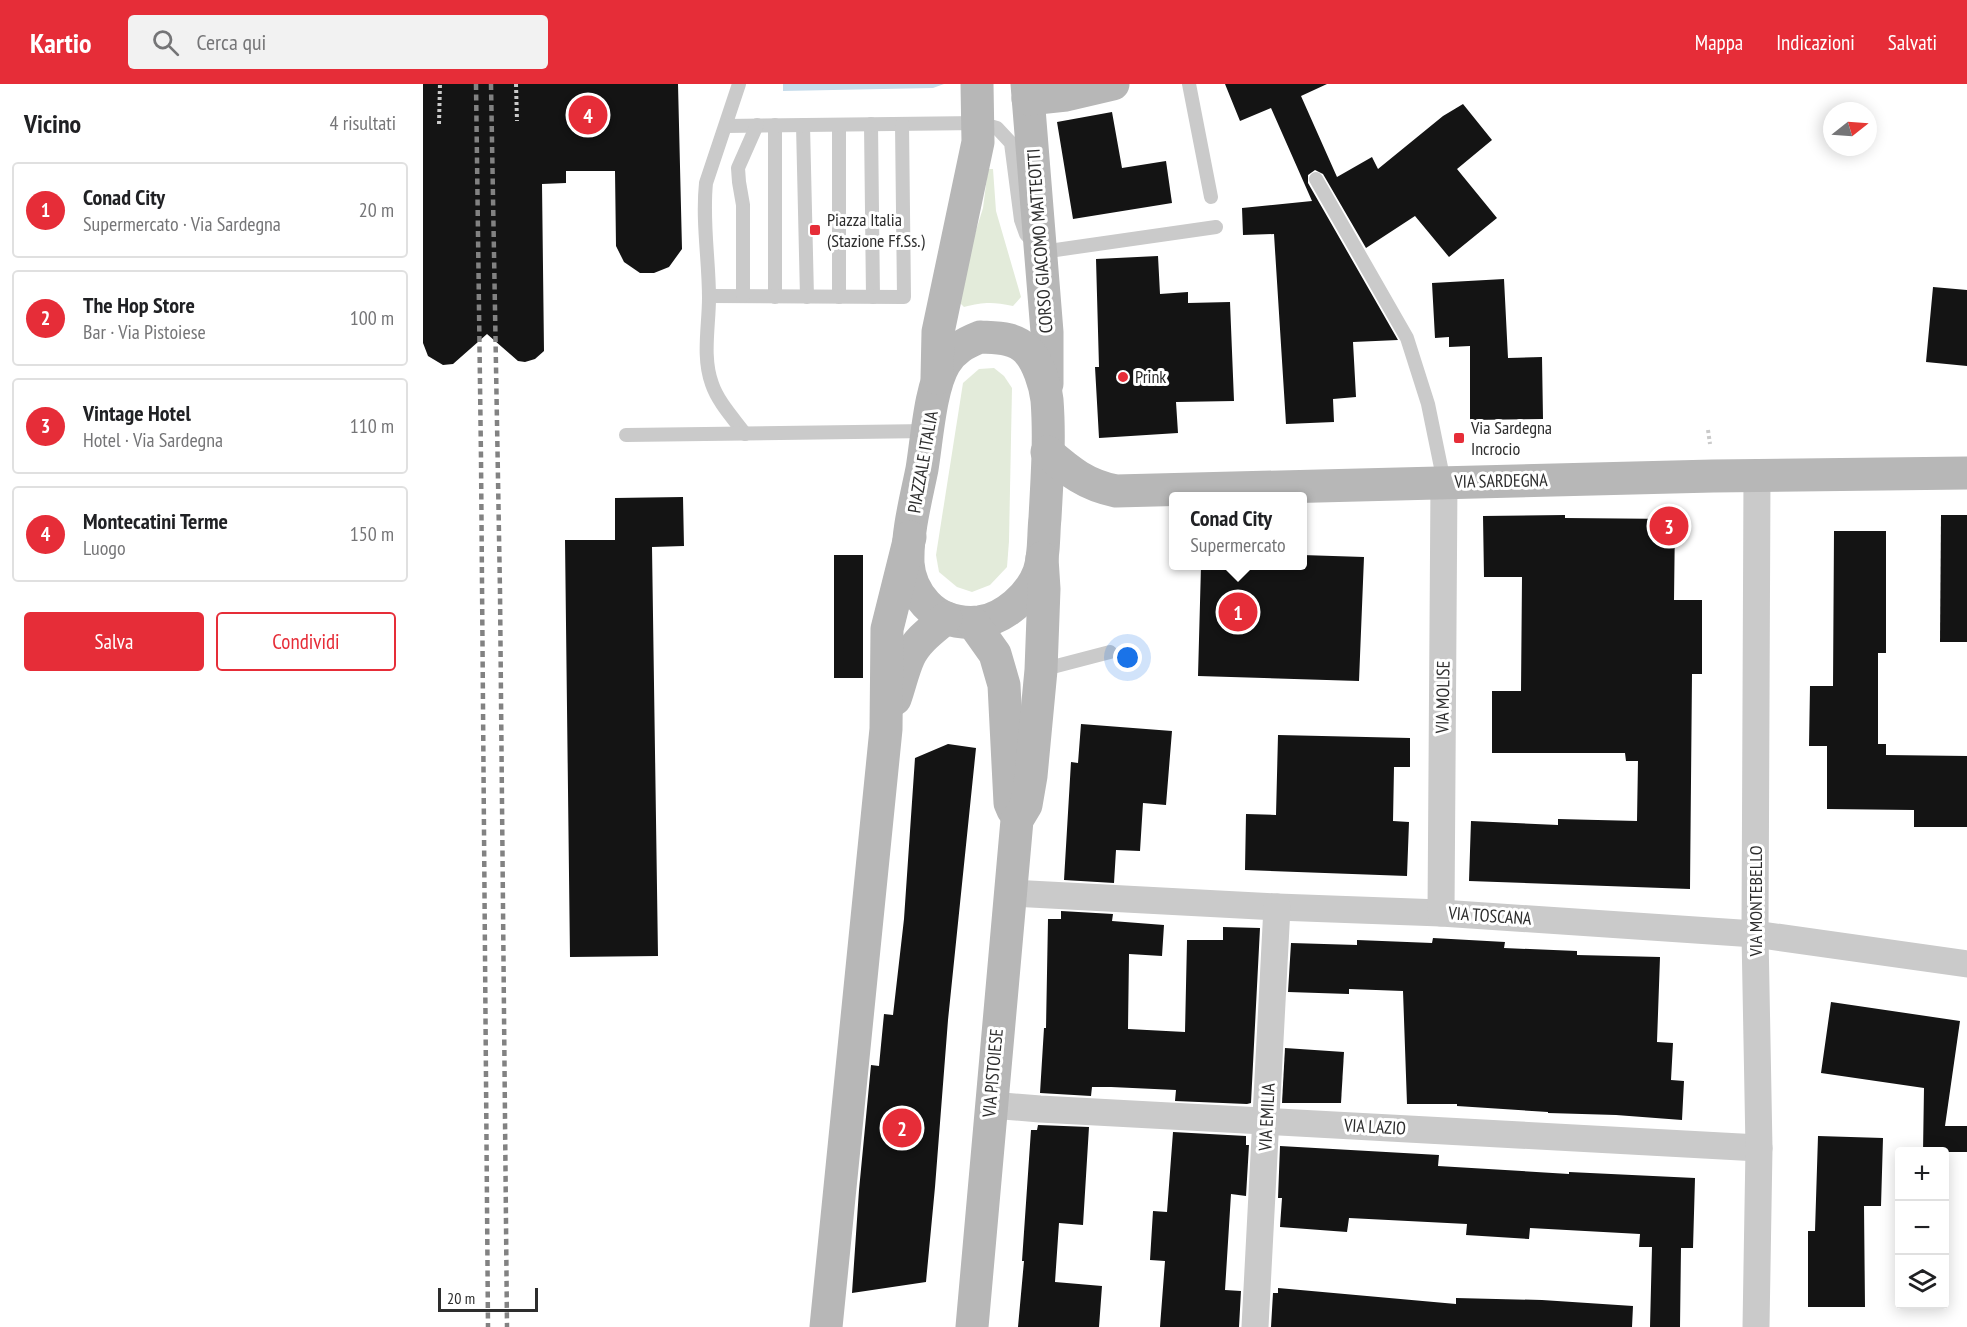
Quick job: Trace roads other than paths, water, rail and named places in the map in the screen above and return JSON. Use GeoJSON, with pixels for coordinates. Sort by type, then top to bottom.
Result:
{"type":"FeatureCollection","features":[{"type":"Feature","properties":{"kind":"main road"},"geometry":{"type":"LineString","coordinates":[[937,378],[939,332],[975,158],[979,123],[977,84]]}},
{"type":"Feature","properties":{"kind":"main road"},"geometry":{"type":"LineString","coordinates":[[1028,91],[1066,94],[1113,84]]}},
{"type":"Feature","properties":{"kind":"main road","name":"CORSO GIACOMO MATTEOTTI"},"geometry":{"type":"LineString","coordinates":[[1028,91],[1047,332],[1047,398]]}},
{"type":"Feature","properties":{"kind":"main road","name":"PIAZZALE ITALIA"},"geometry":{"type":"LineString","coordinates":[[980,337],[1005,339],[1015,341],[1035,361],[1047,398],[1042,558],[1038,573],[1030,588],[1009,610],[993,618],[960,620],[935,613],[922,600],[915,588],[908,564],[910,537],[937,378],[952,353],[962,345],[980,337]]}},
{"type":"Feature","properties":{"kind":"main road","name":"VIA SARDEGNA"},"geometry":{"type":"LineString","coordinates":[[1047,452],[1073,474],[1098,487],[1116,491],[1757,475],[1967,473]]}},
{"type":"Feature","properties":{"kind":"main road"},"geometry":{"type":"LineString","coordinates":[[826,1327],[885,729],[887,629],[910,537]]}},
{"type":"Feature","properties":{"kind":"main road","name":"VIA PISTOIESE"},"geometry":{"type":"LineString","coordinates":[[972,1327],[1017,820],[1026,805],[1031,776],[1041,670],[1044,589],[1042,558]]}},
{"type":"Feature","properties":{"kind":"main road"},"geometry":{"type":"LineString","coordinates":[[885,729],[909,658],[919,642],[960,620]]}},
{"type":"Feature","properties":{"kind":"main road","name":"VIA PISTOIESE"},"geometry":{"type":"LineString","coordinates":[[960,620],[995,654],[1004,685],[1010,802],[1017,820]]}},
{"type":"Feature","properties":{"kind":"main road"},"geometry":{"type":"LineString","coordinates":[[995,654],[1015,669],[1041,670]]}},
{"type":"Feature","properties":{"kind":"street","name":"VIA MONTEBELLO"},"geometry":{"type":"LineString","coordinates":[[1756,1327],[1759,1148],[1755,934],[1757,475]]}},
{"type":"Feature","properties":{"kind":"street","name":"VIA MOLISE"},"geometry":{"type":"LineString","coordinates":[[1441,913],[1444,482]]}},
{"type":"Feature","properties":{"kind":"street","name":"VIA TOSCANA"},"geometry":{"type":"LineString","coordinates":[[1010,893],[1441,913],[1755,934],[1967,964]]}},
{"type":"Feature","properties":{"kind":"street","name":"VIA EMILIA"},"geometry":{"type":"LineString","coordinates":[[1255,1327],[1277,907]]}},
{"type":"Feature","properties":{"kind":"street","name":"VIA LAZIO"},"geometry":{"type":"LineString","coordinates":[[991,1105],[1759,1148]]}},
{"type":"Feature","properties":{"kind":"lane"},"geometry":{"type":"LineString","coordinates":[[739,84],[706,183],[705,250],[709,296],[708,372],[712,387],[745,434]]}},
{"type":"Feature","properties":{"kind":"lane"},"geometry":{"type":"LineString","coordinates":[[1189,84],[1211,197]]}},
{"type":"Feature","properties":{"kind":"lane"},"geometry":{"type":"LineString","coordinates":[[726,126],[979,123],[997,128],[1011,143],[1021,220],[1026,234],[1042,252],[1216,227]]}},
{"type":"Feature","properties":{"kind":"lane"},"geometry":{"type":"LineString","coordinates":[[870,124],[873,297]]}},
{"type":"Feature","properties":{"kind":"lane"},"geometry":{"type":"LineString","coordinates":[[709,296],[904,297],[902,124]]}},
{"type":"Feature","properties":{"kind":"lane"},"geometry":{"type":"LineString","coordinates":[[743,296],[743,205],[738,168],[757,125]]}},
{"type":"Feature","properties":{"kind":"lane"},"geometry":{"type":"LineString","coordinates":[[775,125],[776,297]]}},
{"type":"Feature","properties":{"kind":"lane"},"geometry":{"type":"LineString","coordinates":[[803,125],[807,297]]}},
{"type":"Feature","properties":{"kind":"lane"},"geometry":{"type":"LineString","coordinates":[[839,125],[839,297]]}},
{"type":"Feature","properties":{"kind":"lane"},"geometry":{"type":"LineString","coordinates":[[1316,179],[1407,338],[1428,404],[1444,482]]}},
{"type":"Feature","properties":{"kind":"lane"},"geometry":{"type":"LineString","coordinates":[[626,435],[928,431]]}},
{"type":"Feature","properties":{"kind":"lane"},"geometry":{"type":"LineString","coordinates":[[1041,670],[1110,652]]}},
{"type":"Feature","properties":{"kind":"water"},"geometry":{"type":"Polygon","coordinates":[[[783,84],[944,84],[933,88],[783,91],[783,84]]]}},
{"type":"Feature","properties":{"kind":"railway"},"geometry":{"type":"LineString","coordinates":[[476,84],[488,1327]]}},
{"type":"Feature","properties":{"kind":"railway"},"geometry":{"type":"LineString","coordinates":[[491,84],[500,591],[507,1327]]}},
{"type":"Feature","properties":{"kind":"place","name":"Montecatini Terme"},"geometry":{"type":"Point","coordinates":[588,115]}},
{"type":"Feature","properties":{"kind":"place","name":"Piazza Italia (Stazione Ff.Ss.)"},"geometry":{"type":"Point","coordinates":[815,230]}},
{"type":"Feature","properties":{"kind":"place","name":"Prink"},"geometry":{"type":"Point","coordinates":[1123,377]}},
{"type":"Feature","properties":{"kind":"place","name":"Via Sardegna Incrocio"},"geometry":{"type":"Point","coordinates":[1459,438]}},
{"type":"Feature","properties":{"kind":"place","name":"Vintage Hotel"},"geometry":{"type":"Point","coordinates":[1669,526]}},
{"type":"Feature","properties":{"kind":"place","name":"Conad City"},"geometry":{"type":"Point","coordinates":[1238,612]}},
{"type":"Feature","properties":{"kind":"place","name":"The Hop Store"},"geometry":{"type":"Point","coordinates":[902,1128]}}]}
